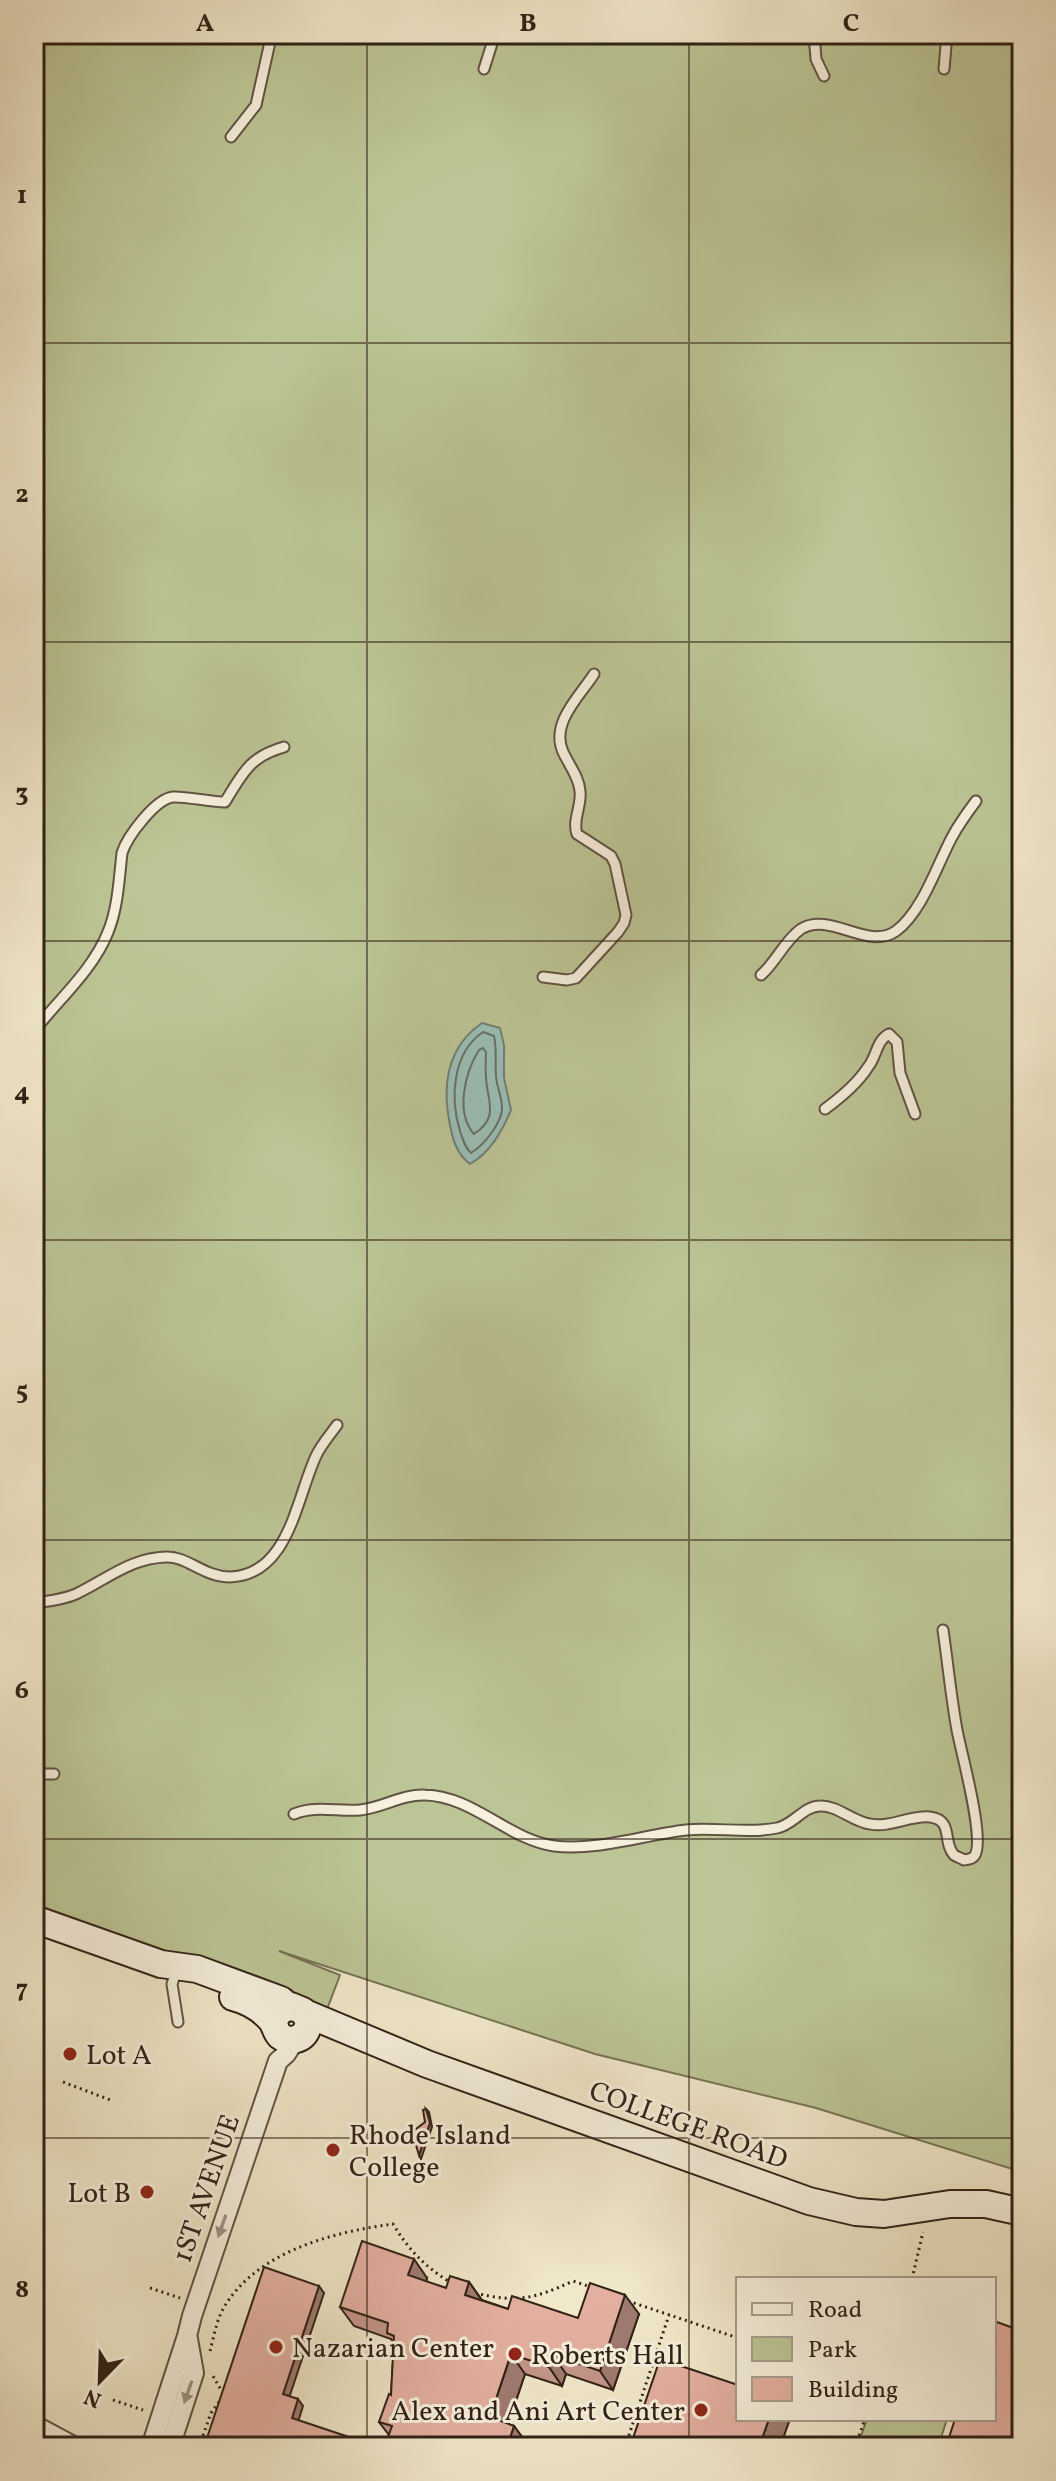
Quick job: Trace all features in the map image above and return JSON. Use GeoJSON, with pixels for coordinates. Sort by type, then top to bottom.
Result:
{"type":"FeatureCollection","features":[{"type":"Feature","properties":{"kind":"street","name":"COLLEGE ROAD"},"geometry":{"type":"LineString","coordinates":[[34,1919],[171,1968],[203,1971],[281,2000],[289,2029],[333,2023],[345,2031],[441,2069],[809,2201],[856,2212],[884,2214],[950,2204],[986,2204],[1022,2212]]}},
{"type":"Feature","properties":{"kind":"street","name":"1ST AVENUE"},"geometry":{"type":"LineString","coordinates":[[151,2447],[289,2029]]}},
{"type":"Feature","properties":{"kind":"street","name":"1ST AVENUE"},"geometry":{"type":"LineString","coordinates":[[170,2447],[194,2373],[187,2336]]}},
{"type":"Feature","properties":{"kind":"street"},"geometry":{"type":"LineString","coordinates":[[34,2425],[75,2447]]}},
{"type":"Feature","properties":{"kind":"lane"},"geometry":{"type":"LineString","coordinates":[[231,137],[256,105],[270,42],[269,34]]}},
{"type":"Feature","properties":{"kind":"lane"},"geometry":{"type":"LineString","coordinates":[[484,69],[495,34]]}},
{"type":"Feature","properties":{"kind":"lane"},"geometry":{"type":"LineString","coordinates":[[814,34],[816,59],[824,76]]}},
{"type":"Feature","properties":{"kind":"lane"},"geometry":{"type":"LineString","coordinates":[[944,69],[947,34]]}},
{"type":"Feature","properties":{"kind":"lane"},"geometry":{"type":"LineString","coordinates":[[543,977],[576,978],[618,932],[626,915],[611,856],[577,834],[575,827],[580,788],[561,747],[564,718],[594,674]]}},
{"type":"Feature","properties":{"kind":"lane"},"geometry":{"type":"LineString","coordinates":[[34,1031],[84,971],[105,940],[113,916],[125,843],[144,819],[159,804],[172,797],[225,802],[255,758],[284,747]]}},
{"type":"Feature","properties":{"kind":"lane"},"geometry":{"type":"LineString","coordinates":[[761,975],[790,940],[811,924],[872,936],[884,937],[894,933],[909,918],[952,837],[976,801]]}},
{"type":"Feature","properties":{"kind":"lane"},"geometry":{"type":"LineString","coordinates":[[825,1109],[868,1068],[880,1040],[889,1034],[897,1042],[900,1073],[915,1114]]}},
{"type":"Feature","properties":{"kind":"lane"},"geometry":{"type":"LineString","coordinates":[[34,1603],[64,1599],[125,1567],[167,1557],[185,1561],[211,1575],[226,1577],[253,1573],[272,1558],[282,1544],[318,1452],[337,1425]]}},
{"type":"Feature","properties":{"kind":"lane"},"geometry":{"type":"LineString","coordinates":[[294,1814],[308,1808],[369,1809],[413,1796],[434,1796],[468,1806],[533,1841],[568,1847],[688,1830],[779,1828],[815,1806],[824,1806],[872,1825],[931,1817],[942,1821],[948,1830],[953,1854],[964,1860],[973,1858],[976,1854],[976,1835],[970,1788],[957,1732],[943,1630]]}},
{"type":"Feature","properties":{"kind":"lane"},"geometry":{"type":"LineString","coordinates":[[34,1774],[54,1774]]}},
{"type":"Feature","properties":{"kind":"lane"},"geometry":{"type":"LineString","coordinates":[[171,1968],[178,2022]]}},
{"type":"Feature","properties":{"kind":"path"},"geometry":{"type":"LineString","coordinates":[[63,2082],[113,2101]]}},
{"type":"Feature","properties":{"kind":"path"},"geometry":{"type":"LineString","coordinates":[[210,2351],[224,2307],[246,2278],[307,2244],[347,2230],[393,2224],[418,2259],[456,2285]]}},
{"type":"Feature","properties":{"kind":"path"},"geometry":{"type":"LineString","coordinates":[[912,2277],[923,2232]]}},
{"type":"Feature","properties":{"kind":"path"},"geometry":{"type":"LineString","coordinates":[[465,2289],[500,2299],[517,2300],[549,2292],[573,2281],[600,2291]]}},
{"type":"Feature","properties":{"kind":"path"},"geometry":{"type":"LineString","coordinates":[[628,2301],[736,2337]]}},
{"type":"Feature","properties":{"kind":"path"},"geometry":{"type":"LineString","coordinates":[[625,2447],[669,2315]]}},
{"type":"Feature","properties":{"kind":"path"},"geometry":{"type":"LineString","coordinates":[[199,2447],[211,2413],[224,2395],[212,2375]]}},
{"type":"Feature","properties":{"kind":"path"},"geometry":{"type":"LineString","coordinates":[[855,2447],[864,2421]]}},
{"type":"Feature","properties":{"kind":"green space"},"geometry":{"type":"Polygon","coordinates":[[[34,34],[1022,34],[1022,2172],[816,2108],[595,2054],[279,1951],[340,1975],[326,2012],[34,1909],[34,34]]]}},
{"type":"Feature","properties":{"kind":"green space"},"geometry":{"type":"Polygon","coordinates":[[[866,2421],[946,2421],[938,2447],[857,2447],[866,2421]]]}},
{"type":"Feature","properties":{"kind":"water"},"geometry":{"type":"Polygon","coordinates":[[[482,1023],[500,1028],[504,1045],[504,1078],[511,1110],[495,1140],[470,1164],[459,1151],[453,1136],[447,1082],[454,1056],[461,1044],[482,1023]]]}},
{"type":"Feature","properties":{"kind":"building"},"geometry":{"type":"Polygon","coordinates":[[[426,2109],[430,2123],[419,2155],[412,2132],[425,2122],[423,2110],[426,2109]]]}},
{"type":"Feature","properties":{"kind":"building","name":"Roberts Hall"},"geometry":{"type":"Polygon","coordinates":[[[362,2241],[414,2259],[408,2275],[446,2288],[450,2276],[469,2282],[465,2295],[508,2309],[512,2296],[578,2318],[590,2283],[625,2295],[600,2371],[553,2355],[549,2367],[511,2354],[490,2417],[514,2426],[507,2447],[394,2447],[395,2443],[387,2440],[392,2426],[379,2422],[391,2395],[394,2336],[387,2333],[388,2323],[340,2307],[362,2241]]]}},
{"type":"Feature","properties":{"kind":"building","name":"Nazarian Center"},"geometry":{"type":"Polygon","coordinates":[[[264,2267],[319,2286],[283,2394],[298,2399],[292,2418],[379,2447],[204,2447],[264,2267]]]}},
{"type":"Feature","properties":{"kind":"building"},"geometry":{"type":"Polygon","coordinates":[[[996,2322],[1022,2331],[1022,2407],[1008,2447],[946,2447],[954,2421],[996,2421],[996,2322]]]}},
{"type":"Feature","properties":{"kind":"building","name":"Alex and Ani Art Center"},"geometry":{"type":"Polygon","coordinates":[[[660,2359],[736,2384],[736,2421],[768,2421],[759,2447],[630,2447],[660,2359]]]}},
{"type":"Feature","properties":{"kind":"place","name":"Lot A"},"geometry":{"type":"Point","coordinates":[70,2054]}},
{"type":"Feature","properties":{"kind":"place","name":"Rhode Island College"},"geometry":{"type":"Point","coordinates":[333,2150]}},
{"type":"Feature","properties":{"kind":"place","name":"Lot B"},"geometry":{"type":"Point","coordinates":[147,2192]}},
{"type":"Feature","properties":{"kind":"place","name":"Nazarian Center"},"geometry":{"type":"Point","coordinates":[276,2347]}},
{"type":"Feature","properties":{"kind":"place","name":"Roberts Hall"},"geometry":{"type":"Point","coordinates":[515,2354]}},
{"type":"Feature","properties":{"kind":"place","name":"Alex and Ani Art Center"},"geometry":{"type":"Point","coordinates":[701,2410]}}]}
